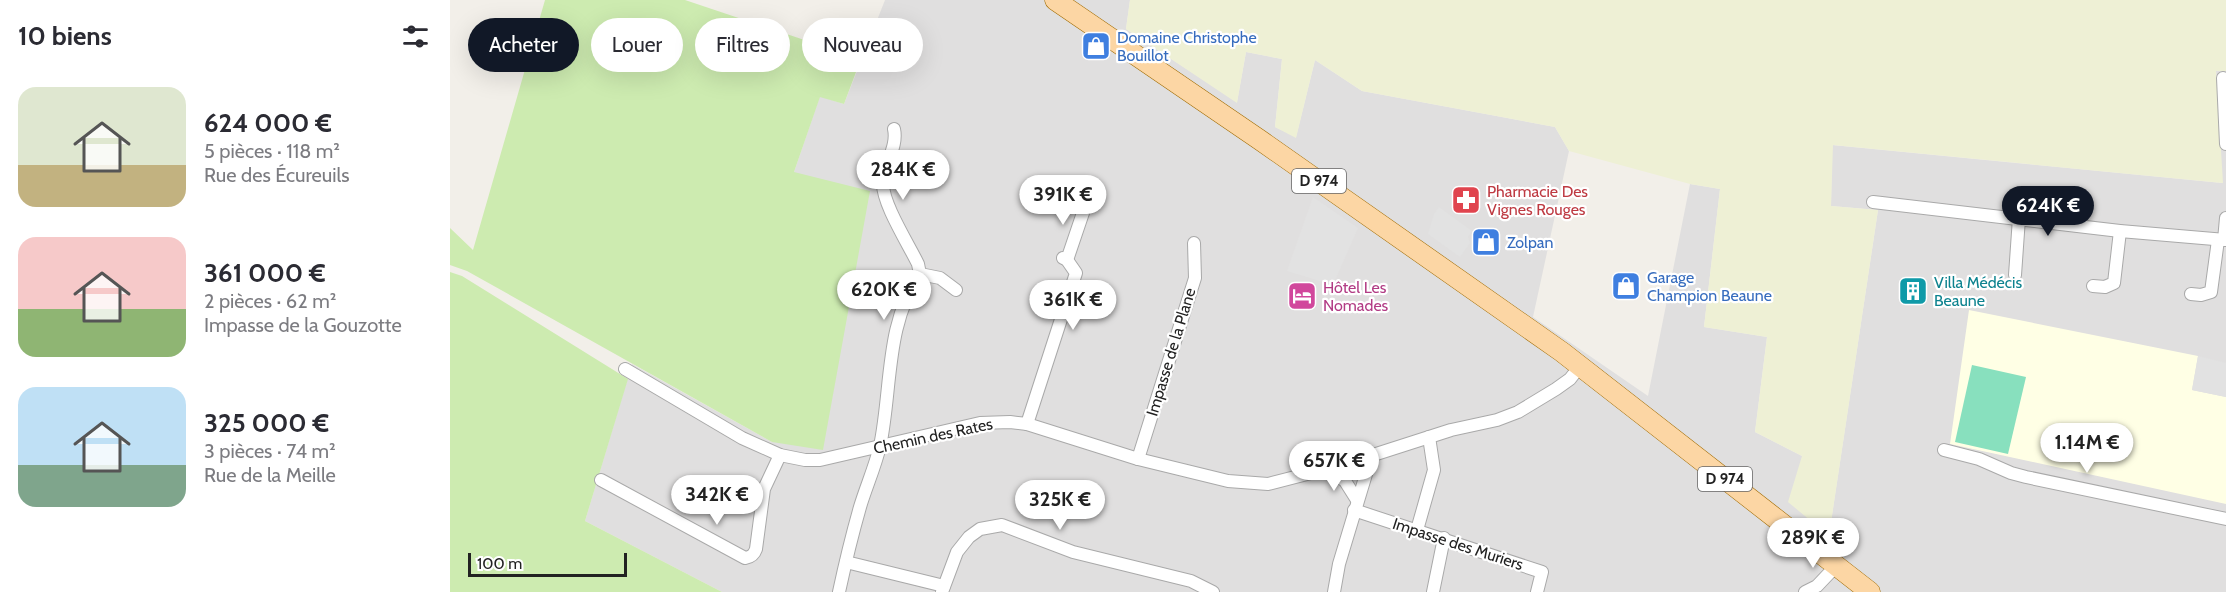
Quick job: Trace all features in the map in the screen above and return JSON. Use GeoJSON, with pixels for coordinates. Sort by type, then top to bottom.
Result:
{"type":"FeatureCollection","features":[{"type":"Feature","properties":{"kind":"main road","name":"D 974"},"geometry":{"type":"LineString","coordinates":[[1055,0],[1297,166],[1581,366],[1870,592]]}},
{"type":"Feature","properties":{"kind":"street"},"geometry":{"type":"LineString","coordinates":[[2223,78],[2226,144]]}},
{"type":"Feature","properties":{"kind":"street"},"geometry":{"type":"LineString","coordinates":[[839,592],[859,511],[879,446],[898,327],[911,286],[920,274],[918,264],[884,193],[885,172],[895,139],[894,129]]}},
{"type":"Feature","properties":{"kind":"street"},"geometry":{"type":"LineString","coordinates":[[1027,424],[1076,273],[1065,259],[1087,201]]}},
{"type":"Feature","properties":{"kind":"street"},"geometry":{"type":"LineString","coordinates":[[1874,202],[2120,231],[2223,240]]}},
{"type":"Feature","properties":{"kind":"street"},"geometry":{"type":"LineString","coordinates":[[2015,275],[2019,218]]}},
{"type":"Feature","properties":{"kind":"street"},"geometry":{"type":"LineString","coordinates":[[2191,294],[2207,294],[2212,289],[2226,218]]}},
{"type":"Feature","properties":{"kind":"street"},"geometry":{"type":"LineString","coordinates":[[2093,285],[2105,287],[2114,283],[2120,231]]}},
{"type":"Feature","properties":{"kind":"street","name":"Impasse de la Plane"},"geometry":{"type":"LineString","coordinates":[[1138,459],[1194,278],[1194,243]]}},
{"type":"Feature","properties":{"kind":"street"},"geometry":{"type":"LineString","coordinates":[[920,274],[940,278],[956,290]]}},
{"type":"Feature","properties":{"kind":"street","name":"Chemin des Rates"},"geometry":{"type":"LineString","coordinates":[[625,369],[742,438],[780,455],[805,460],[820,460],[980,423],[994,422],[1027,424],[1138,459],[1228,481],[1255,484],[1280,481],[1328,469],[1451,430],[1497,420],[1518,412],[1556,389],[1570,379],[1581,366]]}},
{"type":"Feature","properties":{"kind":"street"},"geometry":{"type":"LineString","coordinates":[[1416,530],[1434,470],[1429,437]]}},
{"type":"Feature","properties":{"kind":"street"},"geometry":{"type":"LineString","coordinates":[[1944,450],[1979,459],[2026,477],[2226,519]]}},
{"type":"Feature","properties":{"kind":"street"},"geometry":{"type":"LineString","coordinates":[[601,480],[745,558],[754,554],[756,549],[764,489],[780,455]]}},
{"type":"Feature","properties":{"kind":"street"},"geometry":{"type":"LineString","coordinates":[[1335,592],[1339,564],[1370,456]]}},
{"type":"Feature","properties":{"kind":"street"},"geometry":{"type":"LineString","coordinates":[[1328,469],[1344,481],[1356,505]]}},
{"type":"Feature","properties":{"kind":"street","name":"Impasse des Muriers"},"geometry":{"type":"LineString","coordinates":[[1356,505],[1416,530],[1542,572],[1537,592]]}},
{"type":"Feature","properties":{"kind":"street"},"geometry":{"type":"LineString","coordinates":[[846,562],[943,589],[957,552],[969,537],[980,529],[1002,525],[1072,552],[1191,581],[1213,592]]}},
{"type":"Feature","properties":{"kind":"street"},"geometry":{"type":"LineString","coordinates":[[1433,592],[1444,538]]}},
{"type":"Feature","properties":{"kind":"street"},"geometry":{"type":"LineString","coordinates":[[1805,592],[1817,586],[1836,566]]}},
{"type":"Feature","properties":{"kind":"shaded area"},"geometry":{"type":"Polygon","coordinates":[[[885,0],[1130,0],[1126,29],[1237,102],[1246,52],[1282,59],[1275,127],[1296,137],[1315,60],[1362,91],[1555,127],[1569,151],[1533,317],[1648,396],[1690,184],[1720,189],[1704,327],[1767,337],[1755,432],[1802,456],[1829,535],[1878,210],[1831,206],[1832,145],[2222,183],[2216,71],[2226,71],[2226,592],[722,592],[585,521],[632,364],[772,442],[794,172],[820,96],[844,104],[857,72],[923,72],[923,18],[878,18],[885,0]]]}},
{"type":"Feature","properties":{"kind":"shaded area"},"geometry":{"type":"Polygon","coordinates":[[[1130,0],[2226,0],[2226,71],[2216,71],[2223,183],[1833,145],[1831,206],[1878,210],[1829,536],[1788,502],[1802,456],[1755,432],[1767,337],[1704,327],[1720,189],[1690,184],[1569,151],[1555,127],[1362,91],[1315,60],[1296,138],[1275,127],[1282,59],[1246,52],[1237,103],[1126,29],[1130,0]]]}},
{"type":"Feature","properties":{"kind":"shaded area"},"geometry":{"type":"Polygon","coordinates":[[[1313,197],[1358,228],[1333,285],[1287,271],[1313,197]]]}},
{"type":"Feature","properties":{"kind":"shaded area"},"geometry":{"type":"Polygon","coordinates":[[[1439,207],[1472,231],[1468,237],[1470,243],[1460,257],[1428,234],[1434,214],[1439,207]]]}},
{"type":"Feature","properties":{"kind":"shaded area"},"geometry":{"type":"Polygon","coordinates":[[[1969,310],[2198,356],[2192,390],[2226,397],[2226,504],[1950,444],[1969,310]]]}},
{"type":"Feature","properties":{"kind":"shaded area"},"geometry":{"type":"Polygon","coordinates":[[[2198,356],[2226,363],[2226,397],[2192,390],[2198,356]]]}},
{"type":"Feature","properties":{"kind":"green space"},"geometry":{"type":"Polygon","coordinates":[[[545,0],[685,0],[739,18],[695,18],[695,72],[790,72],[790,35],[802,39],[802,72],[856,72],[844,104],[820,97],[794,172],[870,191],[823,450],[772,442],[467,271],[450,265],[450,228],[473,250],[524,72],[579,72],[579,18],[540,18],[545,0]]]}},
{"type":"Feature","properties":{"kind":"green space"},"geometry":{"type":"Polygon","coordinates":[[[450,272],[462,276],[628,379],[585,521],[722,592],[450,592],[450,272]]]}},
{"type":"Feature","properties":{"kind":"green space"},"geometry":{"type":"Polygon","coordinates":[[[1972,365],[2026,377],[2008,454],[1955,442],[1972,365]]]}},
{"type":"Feature","properties":{"kind":"place","name":"Domaine Christophe Bouillot"},"geometry":{"type":"Point","coordinates":[1096,46]}},
{"type":"Feature","properties":{"kind":"place","name":"Pharmacie Des Vignes Rouges"},"geometry":{"type":"Point","coordinates":[1466,200]}},
{"type":"Feature","properties":{"kind":"place","name":"Zolpan"},"geometry":{"type":"Point","coordinates":[1486,242]}},
{"type":"Feature","properties":{"kind":"place","name":"Garage Champion Beaune"},"geometry":{"type":"Point","coordinates":[1626,286]}},
{"type":"Feature","properties":{"kind":"place","name":"Villa Médécis Beaune"},"geometry":{"type":"Point","coordinates":[1913,291]}},
{"type":"Feature","properties":{"kind":"place","name":"Hôtel Les Nomades"},"geometry":{"type":"Point","coordinates":[1302,296]}}]}
